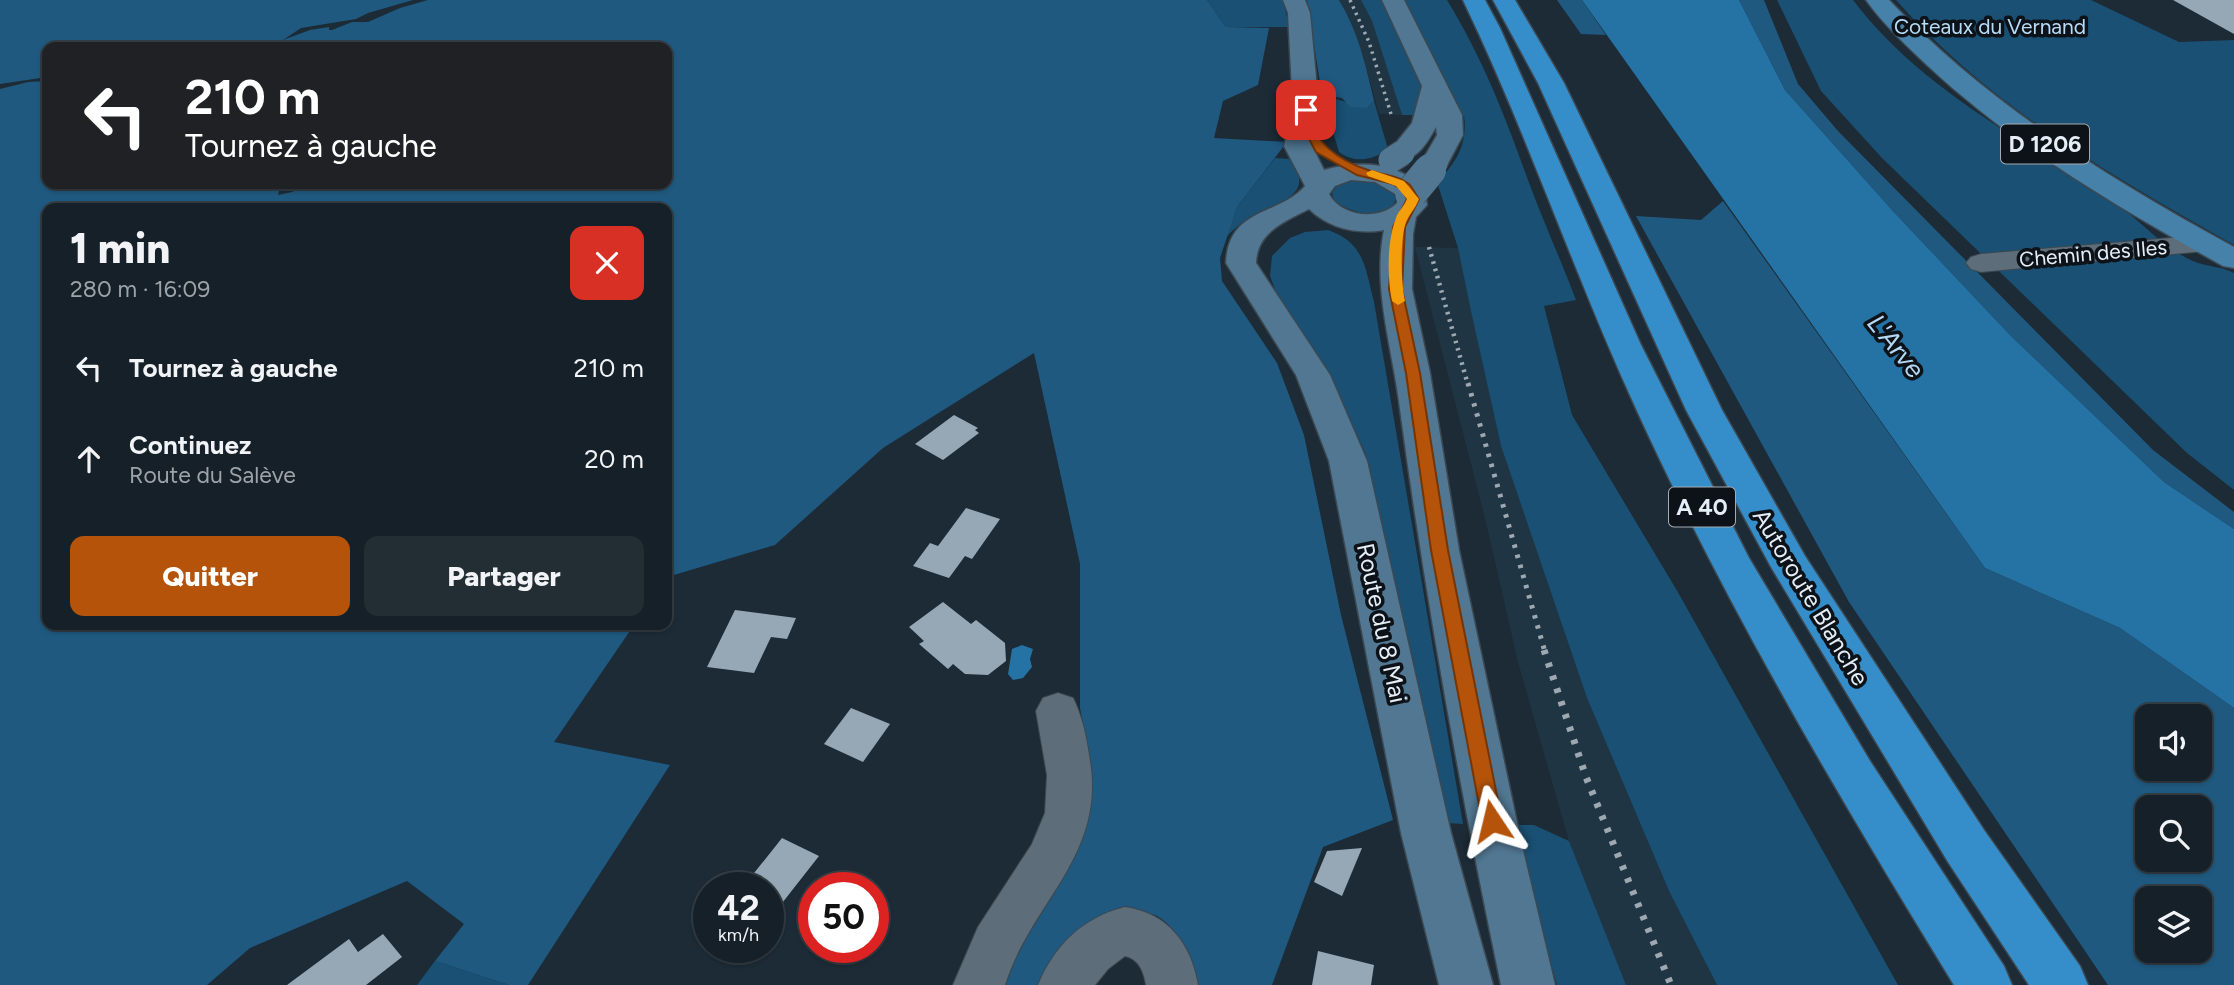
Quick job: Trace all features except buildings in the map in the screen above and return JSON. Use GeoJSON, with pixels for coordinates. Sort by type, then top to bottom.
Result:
{"type":"FeatureCollection","features":[{"type":"Feature","properties":{"kind":"highway","name":"Autoroute Blanche"},"geometry":{"type":"LineString","coordinates":[[1474,0],[1516,85],[1608,309],[1689,483],[1804,691],[1892,840],[1984,985]]}},
{"type":"Feature","properties":{"kind":"highway","name":"Autoroute Blanche"},"geometry":{"type":"LineString","coordinates":[[1504,0],[1550,83],[1704,410],[1791,567],[1966,846],[2061,985]]}},
{"type":"Feature","properties":{"kind":"main road"},"geometry":{"type":"LineString","coordinates":[[1294,0],[1301,34],[1305,122],[1298,146],[1320,205],[1346,219],[1369,244],[1396,289]]}},
{"type":"Feature","properties":{"kind":"main road"},"geometry":{"type":"LineString","coordinates":[[1251,281],[1262,249],[1278,235],[1307,223],[1346,219],[1383,222],[1402,193],[1442,154],[1450,135],[1450,115],[1393,0]]}},
{"type":"Feature","properties":{"kind":"main road","name":"D 1206"},"geometry":{"type":"LineString","coordinates":[[1877,0],[1930,54],[1997,109],[2067,159],[2234,259]]}},
{"type":"Feature","properties":{"kind":"main road"},"geometry":{"type":"LineString","coordinates":[[1434,87],[1430,115],[1402,193],[1396,289],[1413,373],[1439,550],[1497,846],[1528,985]]}},
{"type":"Feature","properties":{"kind":"main road"},"geometry":{"type":"LineString","coordinates":[[1305,122],[1320,150],[1402,193]]}},
{"type":"Feature","properties":{"kind":"main road","name":"Route du 8 Mai"},"geometry":{"type":"LineString","coordinates":[[1362,172],[1335,175],[1297,206],[1261,224],[1246,238],[1240,258],[1251,281],[1313,375],[1348,461],[1424,822],[1466,985]]}},
{"type":"Feature","properties":{"kind":"street","name":"Chemin des Iles"},"geometry":{"type":"LineString","coordinates":[[1981,263],[2206,244]]}},
{"type":"Feature","properties":{"kind":"street"},"geometry":{"type":"LineString","coordinates":[[979,985],[1002,931],[1043,866],[1068,814],[1069,780],[1058,711]]}},
{"type":"Feature","properties":{"kind":"street"},"geometry":{"type":"LineString","coordinates":[[1064,985],[1071,973],[1101,941],[1125,932],[1135,932],[1155,945],[1165,959],[1172,985]]}},
{"type":"Feature","properties":{"kind":"shaded area"},"geometry":{"type":"Polygon","coordinates":[[[0,0],[413,0],[356,19],[301,28],[283,40],[310,30],[329,27],[329,30],[332,30],[352,22],[368,22],[400,8],[428,0],[1207,0],[1226,27],[1269,28],[1258,85],[1223,101],[1214,138],[1287,142],[1237,207],[1220,258],[1222,281],[1277,363],[1304,435],[1341,615],[1393,820],[1323,847],[1272,985],[1191,985],[1183,946],[1172,929],[1154,915],[1129,910],[1048,985],[997,985],[1086,817],[1092,770],[1080,708],[1080,564],[1034,353],[883,448],[775,545],[672,576],[672,203],[42,203],[42,630],[631,630],[554,742],[670,765],[528,985],[509,985],[435,961],[464,924],[407,881],[250,948],[207,985],[0,985],[0,89],[42,81],[42,189],[280,189],[278,195],[297,189],[672,189],[672,42],[42,42],[42,78],[0,84],[0,0]]]}},
{"type":"Feature","properties":{"kind":"shaded area"},"geometry":{"type":"Polygon","coordinates":[[[1307,0],[1339,0],[1346,12],[1361,49],[1374,101],[1367,108],[1350,107],[1342,98],[1322,95],[1307,0]]]}},
{"type":"Feature","properties":{"kind":"shaded area"},"geometry":{"type":"Polygon","coordinates":[[[1339,0],[1361,0],[1372,21],[1402,115],[1379,114],[1363,56],[1339,0]]]}},
{"type":"Feature","properties":{"kind":"shaded area"},"geometry":{"type":"Polygon","coordinates":[[[1557,0],[1582,0],[1606,35],[1581,34],[1557,0]]]}},
{"type":"Feature","properties":{"kind":"shaded area"},"geometry":{"type":"Polygon","coordinates":[[[1739,0],[1764,0],[1798,84],[1838,131],[2153,450],[2234,512],[2234,529],[2164,482],[2010,335],[1892,210],[1785,90],[1739,0]]]}},
{"type":"Feature","properties":{"kind":"shaded area"},"geometry":{"type":"Polygon","coordinates":[[[1723,201],[1985,568],[2120,628],[2234,708],[2234,985],[2108,985],[1849,602],[1636,216],[1701,220],[1723,201]]]}},
{"type":"Feature","properties":{"kind":"shaded area"},"geometry":{"type":"Polygon","coordinates":[[[1415,247],[1458,248],[1501,446],[1587,698],[1669,891],[1717,985],[1626,985],[1569,841],[1518,662],[1485,518],[1415,247]]]}},
{"type":"Feature","properties":{"kind":"green space"},"geometry":{"type":"Polygon","coordinates":[[[1207,0],[1283,0],[1289,27],[1226,27],[1207,0]]]}},
{"type":"Feature","properties":{"kind":"green space"},"geometry":{"type":"Polygon","coordinates":[[[1361,0],[1447,0],[1460,22],[1502,110],[1576,300],[1544,306],[1572,415],[1679,594],[1898,985],[1717,985],[1669,891],[1587,698],[1501,446],[1458,248],[1437,182],[1450,168],[1459,152],[1464,135],[1464,116],[1402,115],[1372,21],[1361,0]]]}},
{"type":"Feature","properties":{"kind":"green space"},"geometry":{"type":"Polygon","coordinates":[[[1777,0],[1853,0],[1880,32],[1910,61],[1976,112],[2117,204],[2182,256],[2234,273],[2234,490],[2187,453],[1882,158],[1821,91],[1777,0]]]}},
{"type":"Feature","properties":{"kind":"green space","name":"Coteaux du Vernand"},"geometry":{"type":"Polygon","coordinates":[[[1896,0],[2091,0],[2179,42],[2234,40],[2234,245],[2098,165],[2011,106],[1932,38],[1896,0]]]}},
{"type":"Feature","properties":{"kind":"green space"},"geometry":{"type":"Polygon","coordinates":[[[1322,95],[1367,108],[1374,101],[1388,149],[1377,156],[1364,159],[1351,158],[1339,152],[1322,95]]]}},
{"type":"Feature","properties":{"kind":"green space"},"geometry":{"type":"Polygon","coordinates":[[[1275,158],[1290,159],[1297,172],[1297,190],[1282,202],[1244,221],[1226,237],[1237,207],[1275,158]]]}},
{"type":"Feature","properties":{"kind":"green space"},"geometry":{"type":"Polygon","coordinates":[[[1352,181],[1371,182],[1388,188],[1396,198],[1392,206],[1386,211],[1368,214],[1340,205],[1334,200],[1332,193],[1337,186],[1352,181]]]}},
{"type":"Feature","properties":{"kind":"green space"},"geometry":{"type":"Polygon","coordinates":[[[1328,230],[1350,242],[1362,258],[1374,302],[1463,824],[1447,823],[1366,455],[1335,385],[1279,300],[1270,276],[1272,256],[1290,238],[1305,232],[1328,230]]]}},
{"type":"Feature","properties":{"kind":"green space"},"geometry":{"type":"Polygon","coordinates":[[[1513,825],[1534,825],[1569,841],[1626,985],[1557,985],[1513,825]]]}},
{"type":"Feature","properties":{"kind":"green space"},"geometry":{"type":"Polygon","coordinates":[[[435,961],[509,985],[417,985],[435,961]]]}},
{"type":"Feature","properties":{"kind":"water","name":"L'Arve"},"geometry":{"type":"Polygon","coordinates":[[[1582,0],[1739,0],[1785,90],[1892,210],[2010,335],[2164,482],[2234,529],[2234,708],[2120,628],[1985,568],[1582,0]]]}},
{"type":"Feature","properties":{"kind":"water"},"geometry":{"type":"Polygon","coordinates":[[[1022,645],[1033,649],[1030,659],[1032,667],[1023,678],[1013,680],[1008,674],[1012,649],[1022,645]]]}},
{"type":"Feature","properties":{"kind":"railway"},"geometry":{"type":"LineString","coordinates":[[1350,0],[1369,42],[1391,114]]}},
{"type":"Feature","properties":{"kind":"railway"},"geometry":{"type":"LineString","coordinates":[[1429,247],[1468,385]]}},
{"type":"Feature","properties":{"kind":"railway"},"geometry":{"type":"LineString","coordinates":[[1468,383],[1545,652]]}},
{"type":"Feature","properties":{"kind":"railway"},"geometry":{"type":"LineString","coordinates":[[1544,650],[1586,777],[1671,985]]}},
{"type":"Feature","properties":{"kind":"slow traffic"},"geometry":{"type":"LineString","coordinates":[[1372,173],[1400,183],[1413,199],[1409,211],[1402,216],[1398,234],[1398,301]]}},
{"type":"Feature","properties":{"kind":"route"},"geometry":{"type":"LineString","coordinates":[[1306,110],[1305,122],[1320,150],[1361,172],[1384,176],[1397,182],[1406,188],[1413,199],[1409,211],[1402,216],[1399,227],[1396,289],[1413,373],[1439,550],[1492,821]]}}]}
